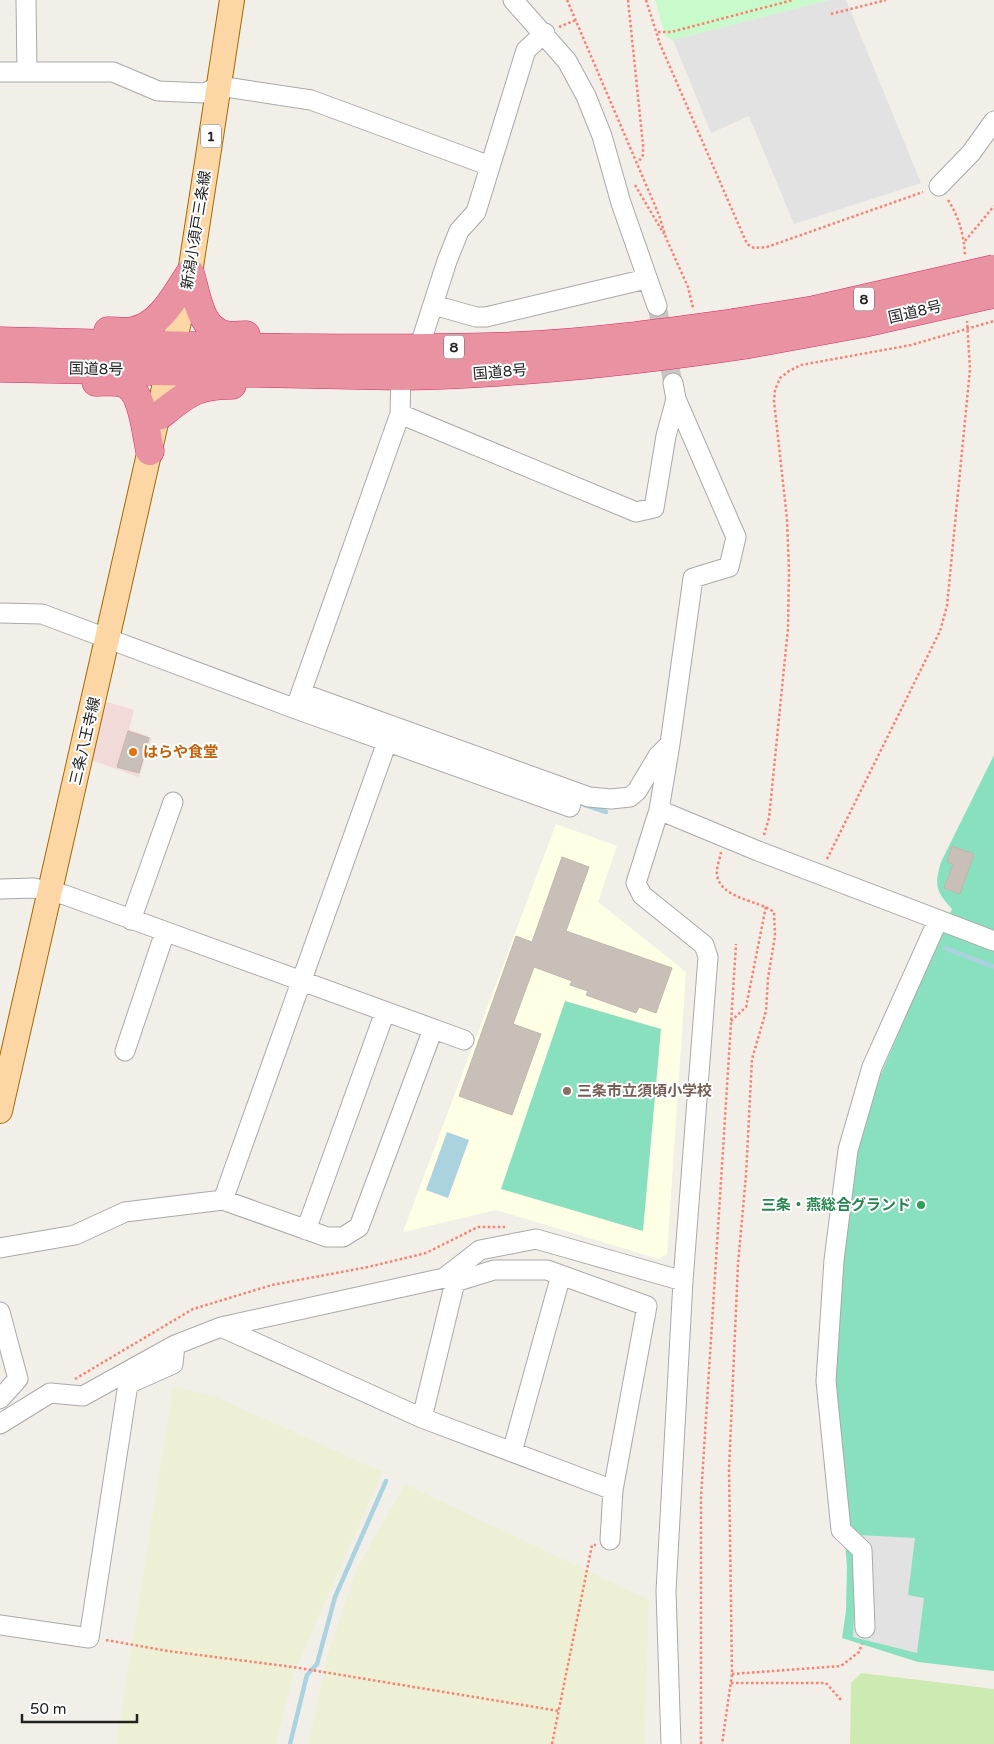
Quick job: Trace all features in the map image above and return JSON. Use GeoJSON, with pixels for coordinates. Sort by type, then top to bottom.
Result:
{"type":"FeatureCollection","features":[{"type":"Feature","properties":{"kind":"highway","name":"国道8号"},"geometry":{"type":"LineString","coordinates":[[0,341],[36,342],[295,374],[458,375],[649,359],[814,310],[994,269]]}},
{"type":"Feature","properties":{"kind":"highway"},"geometry":{"type":"LineString","coordinates":[[36,342],[62,332],[134,330],[154,321],[166,310],[190,273]]}},
{"type":"Feature","properties":{"kind":"highway"},"geometry":{"type":"LineString","coordinates":[[190,273],[198,304],[204,317],[220,333],[226,335],[310,336],[331,348]]}},
{"type":"Feature","properties":{"kind":"highway","name":"国道8号"},"geometry":{"type":"LineString","coordinates":[[1,368],[331,348],[527,345],[647,335],[738,334],[864,323],[994,294]]}},
{"type":"Feature","properties":{"kind":"highway"},"geometry":{"type":"LineString","coordinates":[[1,368],[49,381],[117,382],[128,385],[138,399],[142,411],[150,451]]}},
{"type":"Feature","properties":{"kind":"highway"},"geometry":{"type":"LineString","coordinates":[[159,416],[197,388],[209,386],[277,385],[295,374]]}},
{"type":"Feature","properties":{"kind":"main road","name":"新潟小須戸三条線"},"geometry":{"type":"LineString","coordinates":[[171,358],[190,273],[232,0]]}},
{"type":"Feature","properties":{"kind":"main road","name":"三条八王寺線"},"geometry":{"type":"LineString","coordinates":[[0,1110],[171,358]]}},
{"type":"Feature","properties":{"kind":"street"},"geometry":{"type":"LineString","coordinates":[[26,0],[27,72]]}},
{"type":"Feature","properties":{"kind":"street"},"geometry":{"type":"LineString","coordinates":[[513,0],[550,31],[586,96],[602,136],[646,279],[657,306]]}},
{"type":"Feature","properties":{"kind":"street"},"geometry":{"type":"LineString","coordinates":[[419,348],[447,261],[459,231],[476,212],[526,50],[550,31]]}},
{"type":"Feature","properties":{"kind":"street"},"geometry":{"type":"LineString","coordinates":[[0,72],[113,72],[158,91],[205,93],[219,86],[311,100],[435,144],[440,149],[490,166]]}},
{"type":"Feature","properties":{"kind":"street"},"geometry":{"type":"LineString","coordinates":[[939,186],[971,153],[994,121]]}},
{"type":"Feature","properties":{"kind":"street"},"geometry":{"type":"LineString","coordinates":[[434,305],[476,317],[486,317],[646,279]]}},
{"type":"Feature","properties":{"kind":"street"},"geometry":{"type":"LineString","coordinates":[[298,701],[400,414],[401,376]]}},
{"type":"Feature","properties":{"kind":"street"},"geometry":{"type":"LineString","coordinates":[[400,414],[636,512],[654,508],[674,391],[736,537],[730,567],[693,578],[670,744],[658,810],[636,883],[642,895],[704,945],[708,957],[683,1280],[666,1591],[671,1744]]}},
{"type":"Feature","properties":{"kind":"street"},"geometry":{"type":"LineString","coordinates":[[0,613],[42,614],[108,639],[574,792],[611,799],[630,798],[637,791],[658,756],[670,744]]}},
{"type":"Feature","properties":{"kind":"street"},"geometry":{"type":"LineString","coordinates":[[298,701],[387,742],[570,807],[574,792]]}},
{"type":"Feature","properties":{"kind":"street"},"geometry":{"type":"LineString","coordinates":[[223,1200],[387,742]]}},
{"type":"Feature","properties":{"kind":"street"},"geometry":{"type":"LineString","coordinates":[[132,920],[173,802]]}},
{"type":"Feature","properties":{"kind":"street"},"geometry":{"type":"LineString","coordinates":[[658,810],[758,851],[994,941]]}},
{"type":"Feature","properties":{"kind":"street"},"geometry":{"type":"LineString","coordinates":[[0,889],[34,888],[50,891],[464,1040]]}},
{"type":"Feature","properties":{"kind":"street"},"geometry":{"type":"LineString","coordinates":[[865,1628],[862,1550],[841,1530],[826,1381],[834,1260],[848,1150],[872,1067],[938,920]]}},
{"type":"Feature","properties":{"kind":"street"},"geometry":{"type":"LineString","coordinates":[[125,1051],[166,932]]}},
{"type":"Feature","properties":{"kind":"street"},"geometry":{"type":"LineString","coordinates":[[306,1230],[385,1012]]}},
{"type":"Feature","properties":{"kind":"street"},"geometry":{"type":"LineString","coordinates":[[0,1248],[75,1235],[125,1212],[223,1200],[327,1237],[343,1237],[359,1227],[433,1029]]}},
{"type":"Feature","properties":{"kind":"street"},"geometry":{"type":"LineString","coordinates":[[422,1418],[450,1280],[480,1250],[536,1240],[683,1280]]}},
{"type":"Feature","properties":{"kind":"street"},"geometry":{"type":"LineString","coordinates":[[0,1424],[50,1393],[83,1396],[175,1345],[221,1326],[494,1270],[547,1270],[647,1306],[613,1490],[610,1540]]}},
{"type":"Feature","properties":{"kind":"street"},"geometry":{"type":"LineString","coordinates":[[512,1452],[561,1275]]}},
{"type":"Feature","properties":{"kind":"street"},"geometry":{"type":"LineString","coordinates":[[0,1312],[18,1380],[0,1399]]}},
{"type":"Feature","properties":{"kind":"street"},"geometry":{"type":"LineString","coordinates":[[221,1326],[422,1418],[613,1490]]}},
{"type":"Feature","properties":{"kind":"street"},"geometry":{"type":"LineString","coordinates":[[0,1626],[89,1638],[128,1384],[173,1364],[175,1345]]}},
{"type":"Feature","properties":{"kind":"path"},"geometry":{"type":"LineString","coordinates":[[567,0],[638,163],[666,238],[688,286],[693,305],[693,315]]}},
{"type":"Feature","properties":{"kind":"path"},"geometry":{"type":"LineString","coordinates":[[628,0],[643,145],[643,155],[638,163]]}},
{"type":"Feature","properties":{"kind":"path"},"geometry":{"type":"LineString","coordinates":[[646,0],[658,32],[660,44],[747,244],[754,248],[767,247],[939,186],[958,215],[964,242],[965,261]]}},
{"type":"Feature","properties":{"kind":"path"},"geometry":{"type":"LineString","coordinates":[[658,32],[671,32],[793,0]]}},
{"type":"Feature","properties":{"kind":"path"},"geometry":{"type":"LineString","coordinates":[[831,14],[886,0]]}},
{"type":"Feature","properties":{"kind":"path"},"geometry":{"type":"LineString","coordinates":[[550,31],[576,20]]}},
{"type":"Feature","properties":{"kind":"path"},"geometry":{"type":"LineString","coordinates":[[634,184],[651,217],[666,238]]}},
{"type":"Feature","properties":{"kind":"path"},"geometry":{"type":"LineString","coordinates":[[964,242],[994,206]]}},
{"type":"Feature","properties":{"kind":"path"},"geometry":{"type":"LineString","coordinates":[[820,874],[940,631],[947,606],[970,369],[966,318]]}},
{"type":"Feature","properties":{"kind":"path"},"geometry":{"type":"LineString","coordinates":[[758,851],[769,818],[788,628],[787,519],[775,416],[775,390],[780,378],[801,365],[911,345],[994,321]]}},
{"type":"Feature","properties":{"kind":"path"},"geometry":{"type":"LineString","coordinates":[[722,1744],[732,1674],[729,1469],[732,1362],[752,1059],[766,1011],[768,978],[775,936],[774,912],[766,906],[739,898],[725,888],[718,880],[716,874],[725,837]]}},
{"type":"Feature","properties":{"kind":"path"},"geometry":{"type":"LineString","coordinates":[[731,1021],[746,1007],[766,906]]}},
{"type":"Feature","properties":{"kind":"path"},"geometry":{"type":"LineString","coordinates":[[701,1744],[701,1497],[736,944]]}},
{"type":"Feature","properties":{"kind":"path"},"geometry":{"type":"LineString","coordinates":[[50,1393],[193,1309],[272,1286],[368,1267],[426,1252],[478,1227],[500,1226],[536,1240]]}},
{"type":"Feature","properties":{"kind":"path"},"geometry":{"type":"LineString","coordinates":[[552,1744],[592,1545],[606,1545],[610,1540]]}},
{"type":"Feature","properties":{"kind":"path"},"geometry":{"type":"LineString","coordinates":[[732,1674],[841,1666],[859,1652],[864,1639],[865,1628]]}},
{"type":"Feature","properties":{"kind":"path"},"geometry":{"type":"LineString","coordinates":[[89,1638],[168,1651],[293,1667],[558,1711]]}},
{"type":"Feature","properties":{"kind":"path"},"geometry":{"type":"LineString","coordinates":[[731,1683],[826,1683],[842,1701]]}},
{"type":"Feature","properties":{"kind":"shaded area"},"geometry":{"type":"Polygon","coordinates":[[[830,0],[846,0],[921,183],[794,224],[749,116],[711,133],[673,40],[830,0]]]}},
{"type":"Feature","properties":{"kind":"shaded area"},"geometry":{"type":"Polygon","coordinates":[[[104,701],[134,710],[129,729],[152,738],[139,777],[91,760],[104,701]]]}},
{"type":"Feature","properties":{"kind":"shaded area","name":"三条市立須頃小学校"},"geometry":{"type":"Polygon","coordinates":[[[556,824],[617,846],[598,902],[686,972],[667,1254],[659,1259],[496,1210],[403,1232],[556,824]]]}},
{"type":"Feature","properties":{"kind":"shaded area"},"geometry":{"type":"Polygon","coordinates":[[[173,1386],[216,1397],[383,1472],[294,1673],[276,1744],[116,1744],[173,1386]]]}},
{"type":"Feature","properties":{"kind":"shaded area"},"geometry":{"type":"Polygon","coordinates":[[[405,1484],[649,1600],[645,1744],[308,1744],[328,1654],[356,1570],[405,1484]]]}},
{"type":"Feature","properties":{"kind":"shaded area"},"geometry":{"type":"Polygon","coordinates":[[[858,1535],[915,1538],[908,1595],[924,1598],[917,1653],[853,1637],[858,1535]]]}},
{"type":"Feature","properties":{"kind":"green space"},"geometry":{"type":"Polygon","coordinates":[[[655,0],[830,0],[673,40],[666,37],[655,0]]]}},
{"type":"Feature","properties":{"kind":"green space","name":"三条・燕総合グランド"},"geometry":{"type":"Polygon","coordinates":[[[994,755],[994,1671],[918,1662],[842,1638],[846,1611],[847,1567],[839,1469],[833,1334],[858,1139],[871,1097],[952,909],[938,888],[937,883],[941,862],[994,755]]]}},
{"type":"Feature","properties":{"kind":"green space"},"geometry":{"type":"Polygon","coordinates":[[[565,1001],[661,1029],[643,1231],[501,1189],[565,1001]]]}},
{"type":"Feature","properties":{"kind":"green space"},"geometry":{"type":"Polygon","coordinates":[[[861,1673],[994,1689],[994,1744],[850,1744],[851,1683],[861,1673]]]}},
{"type":"Feature","properties":{"kind":"water"},"geometry":{"type":"Polygon","coordinates":[[[447,1132],[469,1140],[448,1198],[426,1190],[447,1132]]]}},
{"type":"Feature","properties":{"kind":"building","name":"はらや食堂"},"geometry":{"type":"Polygon","coordinates":[[[128,731],[149,738],[139,773],[117,767],[128,731]]]}},
{"type":"Feature","properties":{"kind":"building"},"geometry":{"type":"Polygon","coordinates":[[[952,846],[974,854],[960,894],[944,888],[953,864],[947,862],[952,846]]]}},
{"type":"Feature","properties":{"kind":"building"},"geometry":{"type":"Polygon","coordinates":[[[562,857],[589,867],[566,931],[672,968],[656,1013],[639,1007],[636,1013],[586,995],[588,991],[570,985],[572,981],[534,967],[513,1024],[541,1034],[512,1115],[459,1096],[516,936],[532,942],[562,857]]]}},
{"type":"Feature","properties":{"kind":"waterway"},"geometry":{"type":"LineString","coordinates":[[585,805],[606,812]]}},
{"type":"Feature","properties":{"kind":"waterway"},"geometry":{"type":"LineString","coordinates":[[945,948],[994,967]]}},
{"type":"Feature","properties":{"kind":"waterway"},"geometry":{"type":"LineString","coordinates":[[290,1744],[307,1675],[317,1664],[335,1597],[386,1481]]}},
{"type":"Feature","properties":{"kind":"tunnel"},"geometry":{"type":"LineString","coordinates":[[657,306],[673,383]]}},
{"type":"Feature","properties":{"kind":"place","name":"はらや食堂"},"geometry":{"type":"Point","coordinates":[133,752]}},
{"type":"Feature","properties":{"kind":"place","name":"三条市立須頃小学校"},"geometry":{"type":"Point","coordinates":[567,1091]}},
{"type":"Feature","properties":{"kind":"place","name":"三条・燕総合グランド"},"geometry":{"type":"Point","coordinates":[921,1205]}}]}
